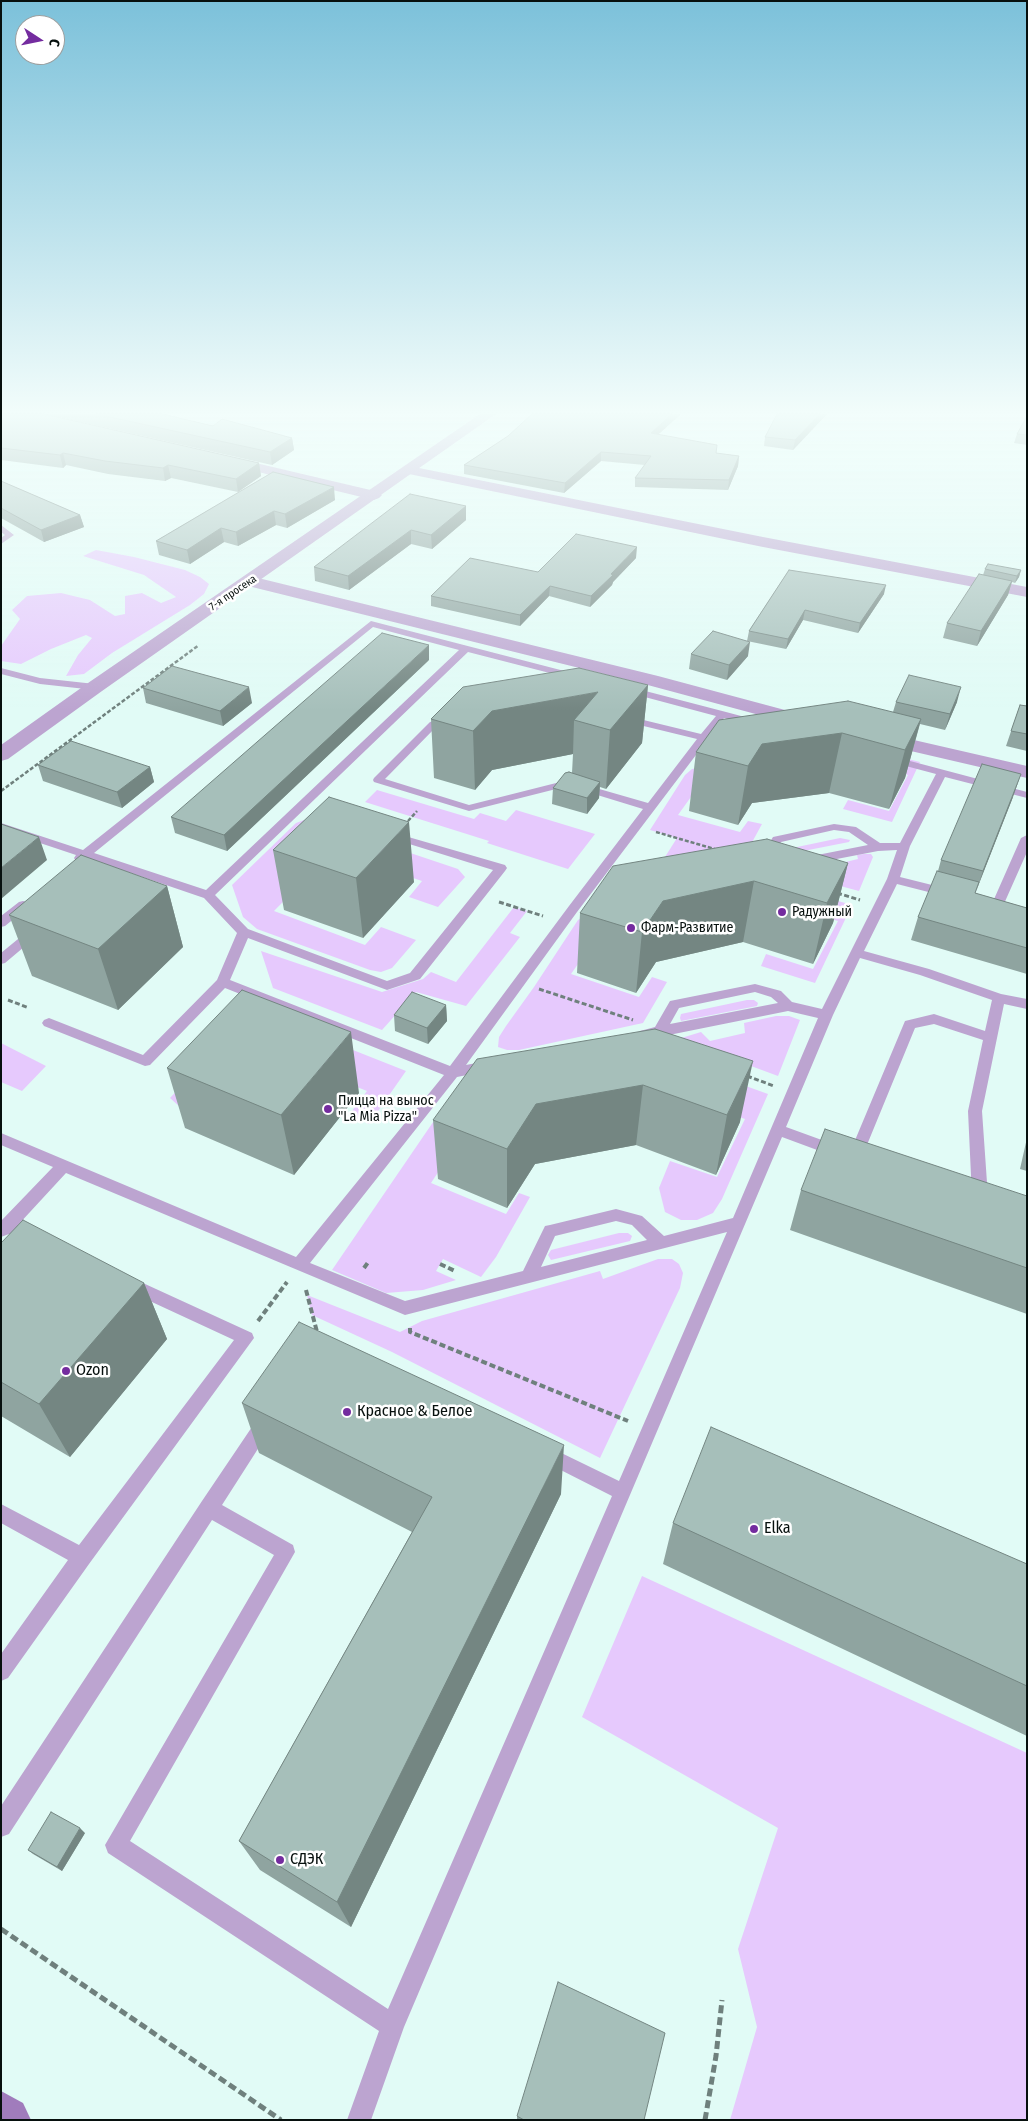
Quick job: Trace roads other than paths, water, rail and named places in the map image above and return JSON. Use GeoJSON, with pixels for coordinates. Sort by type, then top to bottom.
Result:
{"type":"FeatureCollection","features":[{"type":"Feature","properties":{"kind":"main road"},"geometry":{"type":"LineString","coordinates":[[1,2116],[6,2120]]}},
{"type":"Feature","properties":{"kind":"street","name":"7-я просека"},"geometry":{"type":"LineString","coordinates":[[1,755],[95,687],[348,513]]}},
{"type":"Feature","properties":{"kind":"street"},"geometry":{"type":"LineString","coordinates":[[619,513],[1027,592]]}},
{"type":"Feature","properties":{"kind":"street"},"geometry":{"type":"LineString","coordinates":[[250,581],[651,680],[825,726]]}},
{"type":"Feature","properties":{"kind":"street"},"geometry":{"type":"LineString","coordinates":[[864,735],[1027,772]]}},
{"type":"Feature","properties":{"kind":"lane"},"geometry":{"type":"LineString","coordinates":[[1,527],[10,535],[1,542]]}},
{"type":"Feature","properties":{"kind":"lane"},"geometry":{"type":"LineString","coordinates":[[70,867],[371,624],[580,678]]}},
{"type":"Feature","properties":{"kind":"lane"},"geometry":{"type":"LineString","coordinates":[[208,895],[303,809],[466,648]]}},
{"type":"Feature","properties":{"kind":"lane"},"geometry":{"type":"LineString","coordinates":[[1,671],[40,681],[95,687]]}},
{"type":"Feature","properties":{"kind":"lane"},"geometry":{"type":"LineString","coordinates":[[618,687],[758,724]]}},
{"type":"Feature","properties":{"kind":"lane"},"geometry":{"type":"LineString","coordinates":[[299,1265],[453,1073],[573,909],[722,714]]}},
{"type":"Feature","properties":{"kind":"lane"},"geometry":{"type":"LineString","coordinates":[[616,716],[704,738]]}},
{"type":"Feature","properties":{"kind":"lane"},"geometry":{"type":"LineString","coordinates":[[462,719],[434,724],[378,780],[469,808],[568,783],[651,808]]}},
{"type":"Feature","properties":{"kind":"lane"},"geometry":{"type":"LineString","coordinates":[[877,755],[1027,795]]}},
{"type":"Feature","properties":{"kind":"lane"},"geometry":{"type":"LineString","coordinates":[[360,2120],[393,2026],[739,1223],[826,1015],[893,878],[904,846],[942,772]]}},
{"type":"Feature","properties":{"kind":"lane"},"geometry":{"type":"LineString","coordinates":[[1,826],[86,854],[110,867],[208,895],[244,932],[387,986],[415,976],[501,868],[389,834]]}},
{"type":"Feature","properties":{"kind":"lane"},"geometry":{"type":"LineString","coordinates":[[762,867],[777,839],[834,827],[852,829],[878,847]]}},
{"type":"Feature","properties":{"kind":"lane"},"geometry":{"type":"LineString","coordinates":[[1012,910],[993,905],[1027,838]]}},
{"type":"Feature","properties":{"kind":"lane"},"geometry":{"type":"LineString","coordinates":[[795,864],[878,847],[904,846]]}},
{"type":"Feature","properties":{"kind":"lane"},"geometry":{"type":"LineString","coordinates":[[893,878],[961,896]]}},
{"type":"Feature","properties":{"kind":"lane"},"geometry":{"type":"LineString","coordinates":[[1,923],[32,898]]}},
{"type":"Feature","properties":{"kind":"lane"},"geometry":{"type":"LineString","coordinates":[[573,909],[593,905]]}},
{"type":"Feature","properties":{"kind":"lane"},"geometry":{"type":"LineString","coordinates":[[1,960],[39,928]]}},
{"type":"Feature","properties":{"kind":"lane"},"geometry":{"type":"LineString","coordinates":[[49,1023],[145,1061],[223,982],[244,932]]}},
{"type":"Feature","properties":{"kind":"lane"},"geometry":{"type":"LineString","coordinates":[[856,953],[924,972],[999,998],[1027,1004]]}},
{"type":"Feature","properties":{"kind":"lane"},"geometry":{"type":"LineString","coordinates":[[223,982],[453,1073],[502,1063]]}},
{"type":"Feature","properties":{"kind":"lane"},"geometry":{"type":"LineString","coordinates":[[660,1030],[675,1004],[755,988],[776,994],[788,1006]]}},
{"type":"Feature","properties":{"kind":"lane"},"geometry":{"type":"LineString","coordinates":[[962,1196],[985,1203],[975,1111],[999,998]]}},
{"type":"Feature","properties":{"kind":"lane"},"geometry":{"type":"LineString","coordinates":[[628,1038],[660,1030],[788,1006],[826,1015]]}},
{"type":"Feature","properties":{"kind":"lane"},"geometry":{"type":"LineString","coordinates":[[855,1157],[910,1024],[934,1019],[991,1038]]}},
{"type":"Feature","properties":{"kind":"lane"},"geometry":{"type":"LineString","coordinates":[[778,1130],[872,1164]]}},
{"type":"Feature","properties":{"kind":"lane"},"geometry":{"type":"LineString","coordinates":[[1,1139],[299,1265],[406,1308],[529,1275],[739,1223]]}},
{"type":"Feature","properties":{"kind":"lane"},"geometry":{"type":"LineString","coordinates":[[42,1243],[4,1229],[64,1166]]}},
{"type":"Feature","properties":{"kind":"lane"},"geometry":{"type":"LineString","coordinates":[[529,1275],[550,1231],[616,1215],[637,1220],[661,1242]]}},
{"type":"Feature","properties":{"kind":"lane"},"geometry":{"type":"LineString","coordinates":[[1,1671],[82,1557],[246,1338],[122,1280]]}},
{"type":"Feature","properties":{"kind":"lane"},"geometry":{"type":"LineString","coordinates":[[1,1826],[208,1507],[275,1408]]}},
{"type":"Feature","properties":{"kind":"lane"},"geometry":{"type":"LineString","coordinates":[[533,1447],[623,1492]]}},
{"type":"Feature","properties":{"kind":"lane"},"geometry":{"type":"LineString","coordinates":[[208,1507],[286,1552],[116,1845],[393,2026]]}},
{"type":"Feature","properties":{"kind":"lane"},"geometry":{"type":"LineString","coordinates":[[1,1513],[82,1557]]}},
{"type":"Feature","properties":{"kind":"place","name":"Радужный"},"geometry":{"type":"Point","coordinates":[782,912]}},
{"type":"Feature","properties":{"kind":"place","name":"Фарм-Развитие"},"geometry":{"type":"Point","coordinates":[631,928]}},
{"type":"Feature","properties":{"kind":"place","name":"Пицца на вынос \"La Mia Pizza\""},"geometry":{"type":"Point","coordinates":[328,1109]}},
{"type":"Feature","properties":{"kind":"place","name":"Ozon"},"geometry":{"type":"Point","coordinates":[66,1371]}},
{"type":"Feature","properties":{"kind":"place","name":"Красное & Белое"},"geometry":{"type":"Point","coordinates":[347,1412]}},
{"type":"Feature","properties":{"kind":"place","name":"Elka"},"geometry":{"type":"Point","coordinates":[754,1529]}},
{"type":"Feature","properties":{"kind":"place","name":"СДЭК"},"geometry":{"type":"Point","coordinates":[280,1860]}}]}
